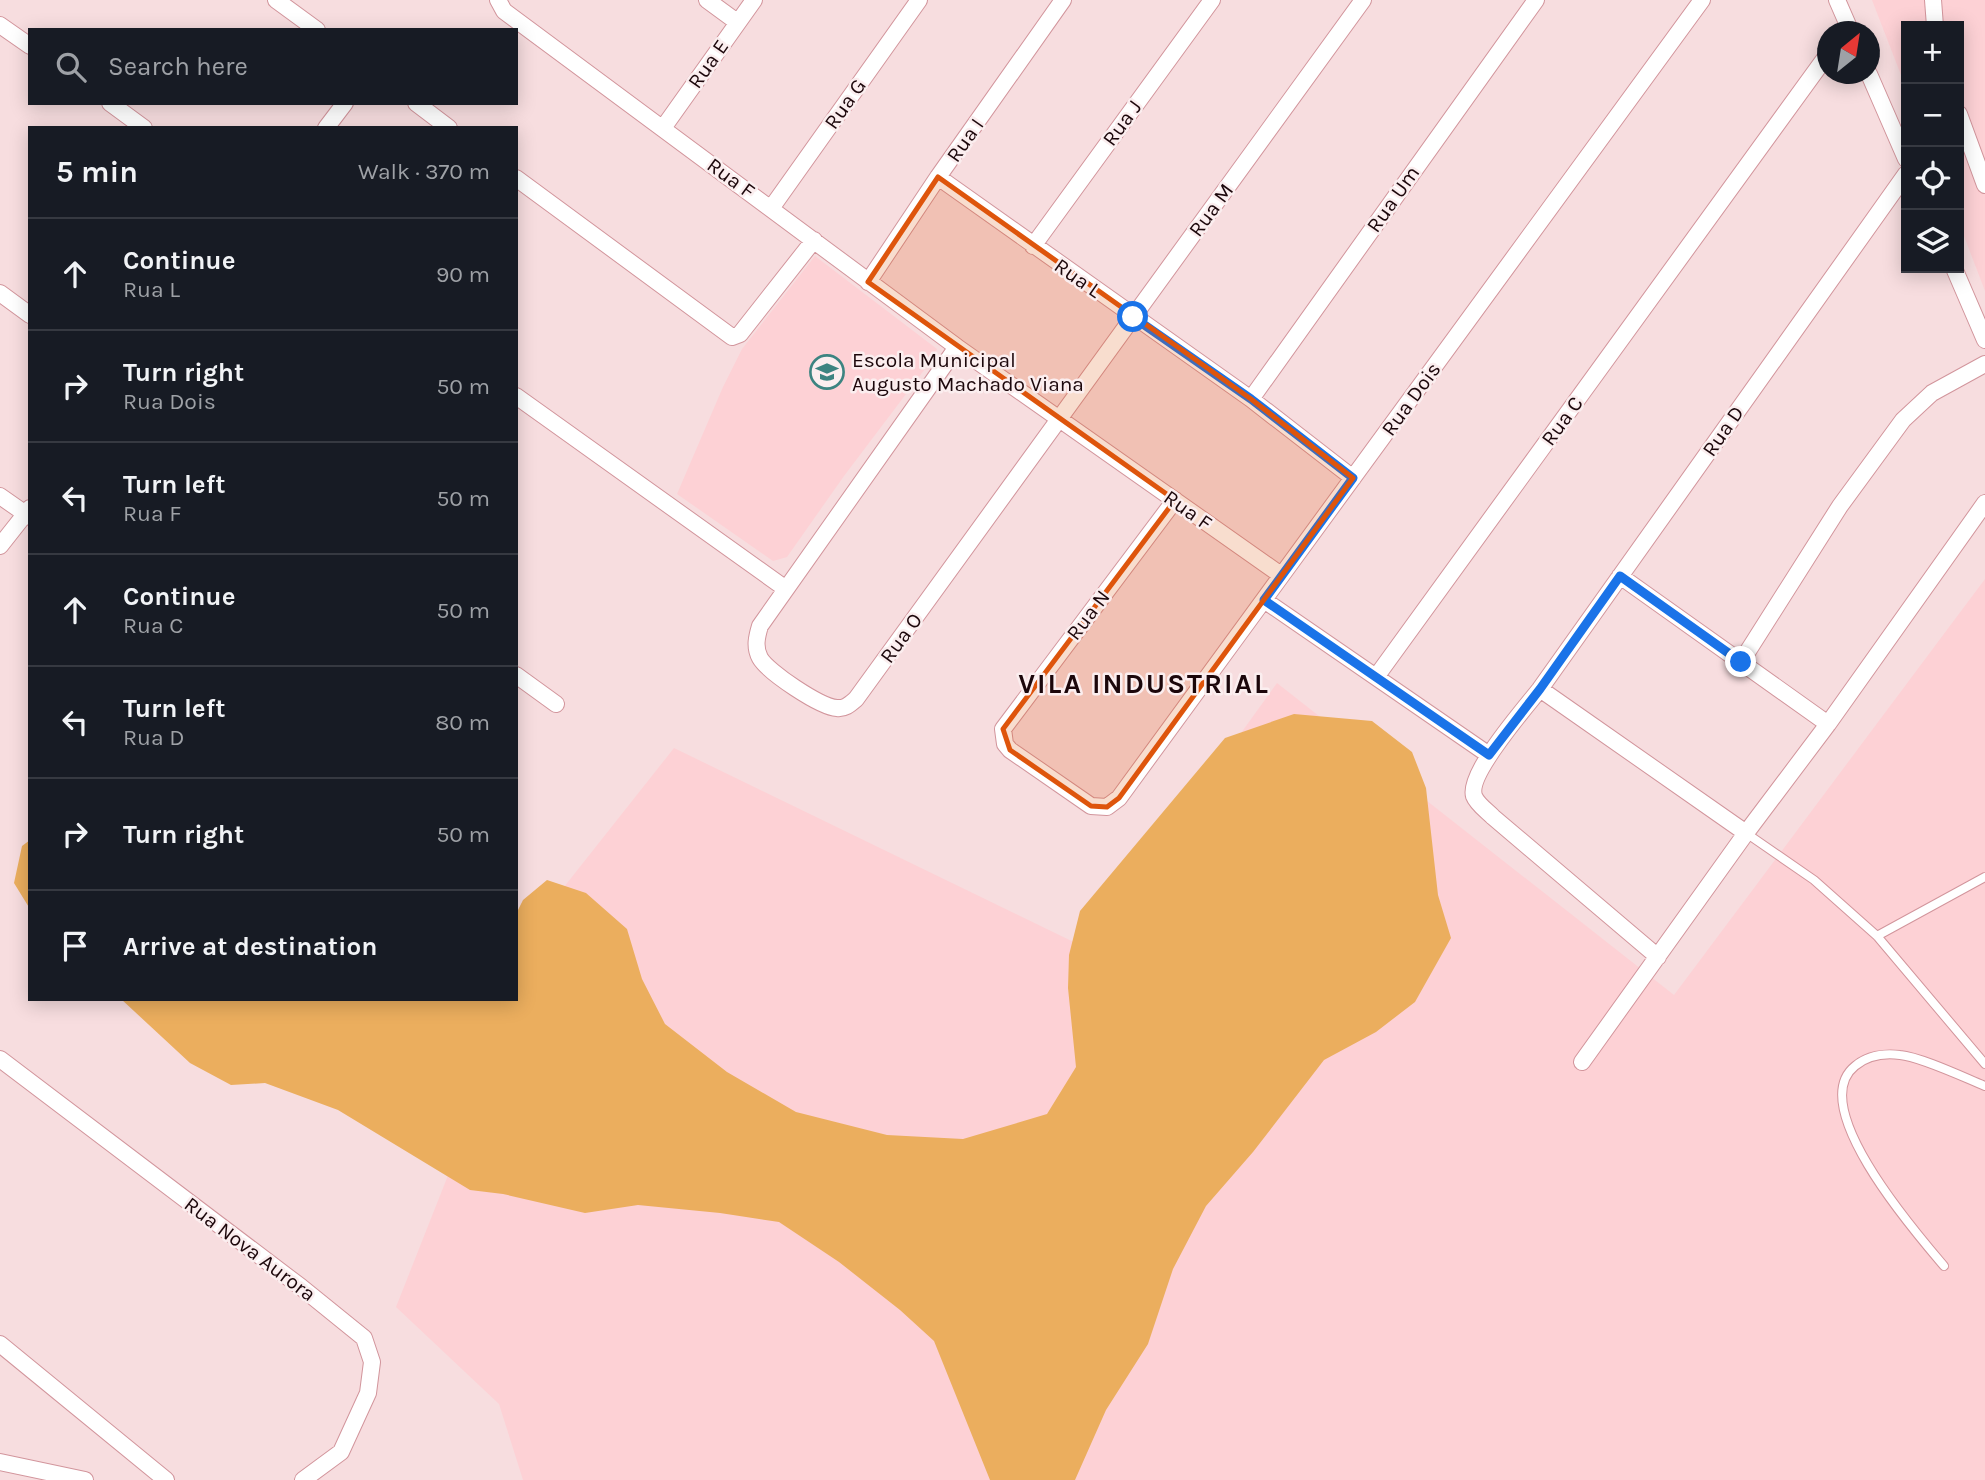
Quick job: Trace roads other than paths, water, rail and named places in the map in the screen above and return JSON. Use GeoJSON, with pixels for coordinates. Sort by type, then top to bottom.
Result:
{"type":"FeatureCollection","features":[{"type":"Feature","properties":{"kind":"street"},"geometry":{"type":"LineString","coordinates":[[276,0],[314,28]]}},
{"type":"Feature","properties":{"kind":"street"},"geometry":{"type":"LineString","coordinates":[[707,0],[737,22]]}},
{"type":"Feature","properties":{"kind":"street","name":"Rua E"},"geometry":{"type":"LineString","coordinates":[[663,128],[754,0]]}},
{"type":"Feature","properties":{"kind":"street","name":"Rua I"},"geometry":{"type":"LineString","coordinates":[[868,282],[938,177],[1063,0]]}},
{"type":"Feature","properties":{"kind":"street","name":"Rua J"},"geometry":{"type":"LineString","coordinates":[[1033,246],[1212,0]]}},
{"type":"Feature","properties":{"kind":"street","name":"Rua M"},"geometry":{"type":"LineString","coordinates":[[1059,420],[1363,0]]}},
{"type":"Feature","properties":{"kind":"street","name":"Rua Um"},"geometry":{"type":"LineString","coordinates":[[1251,399],[1536,0]]}},
{"type":"Feature","properties":{"kind":"street","name":"Rua Dois"},"geometry":{"type":"LineString","coordinates":[[1119,798],[1702,0]]}},
{"type":"Feature","properties":{"kind":"street"},"geometry":{"type":"LineString","coordinates":[[1837,0],[1845,21]]}},
{"type":"Feature","properties":{"kind":"street"},"geometry":{"type":"LineString","coordinates":[[1933,0],[1935,21]]}},
{"type":"Feature","properties":{"kind":"street","name":"Rua G"},"geometry":{"type":"LineString","coordinates":[[772,207],[913,2]]}},
{"type":"Feature","properties":{"kind":"street","name":"Rua F"},"geometry":{"type":"LineString","coordinates":[[501,5],[868,282],[1281,575]]}},
{"type":"Feature","properties":{"kind":"street"},"geometry":{"type":"LineString","coordinates":[[0,25],[28,45]]}},
{"type":"Feature","properties":{"kind":"street","name":"Rua C"},"geometry":{"type":"LineString","coordinates":[[1376,677],[1817,69]]}},
{"type":"Feature","properties":{"kind":"street"},"geometry":{"type":"LineString","coordinates":[[1873,84],[1901,148]]}},
{"type":"Feature","properties":{"kind":"street"},"geometry":{"type":"LineString","coordinates":[[113,105],[141,126]]}},
{"type":"Feature","properties":{"kind":"street"},"geometry":{"type":"LineString","coordinates":[[328,126],[343,105]]}},
{"type":"Feature","properties":{"kind":"street"},"geometry":{"type":"LineString","coordinates":[[419,105],[446,126]]}},
{"type":"Feature","properties":{"kind":"street"},"geometry":{"type":"LineString","coordinates":[[1964,128],[1985,185]]}},
{"type":"Feature","properties":{"kind":"street","name":"Rua L"},"geometry":{"type":"LineString","coordinates":[[938,177],[1251,399],[1353,478]]}},
{"type":"Feature","properties":{"kind":"street"},"geometry":{"type":"LineString","coordinates":[[518,179],[732,337],[740,334],[814,240]]}},
{"type":"Feature","properties":{"kind":"street","name":"Rua D"},"geometry":{"type":"LineString","coordinates":[[1658,957],[1477,801],[1474,783],[1489,755],[1540,689],[1901,181]]}},
{"type":"Feature","properties":{"kind":"street"},"geometry":{"type":"LineString","coordinates":[[1956,273],[1985,340]]}},
{"type":"Feature","properties":{"kind":"street"},"geometry":{"type":"LineString","coordinates":[[0,293],[28,314]]}},
{"type":"Feature","properties":{"kind":"street"},"geometry":{"type":"LineString","coordinates":[[518,397],[786,589],[957,346]]}},
{"type":"Feature","properties":{"kind":"street"},"geometry":{"type":"LineString","coordinates":[[1741,662],[1840,506],[1903,420],[1932,393],[1985,364]]}},
{"type":"Feature","properties":{"kind":"street","name":"Rua O"},"geometry":{"type":"LineString","coordinates":[[786,589],[760,626],[757,638],[761,660],[785,680],[821,702],[835,708],[848,705],[856,699],[1059,420]]}},
{"type":"Feature","properties":{"kind":"street"},"geometry":{"type":"LineString","coordinates":[[0,496],[28,513],[0,546]]}},
{"type":"Feature","properties":{"kind":"street","name":"Rua N"},"geometry":{"type":"LineString","coordinates":[[1119,798],[1107,807],[1091,806],[1010,750],[1005,744],[1003,729],[1175,500]]}},
{"type":"Feature","properties":{"kind":"street"},"geometry":{"type":"LineString","coordinates":[[1581,1062],[1828,724],[1985,503]]}},
{"type":"Feature","properties":{"kind":"street"},"geometry":{"type":"LineString","coordinates":[[1620,576],[1828,724]]}},
{"type":"Feature","properties":{"kind":"street"},"geometry":{"type":"LineString","coordinates":[[1264,600],[1489,755]]}},
{"type":"Feature","properties":{"kind":"street"},"geometry":{"type":"LineString","coordinates":[[518,676],[556,704]]}},
{"type":"Feature","properties":{"kind":"street"},"geometry":{"type":"LineString","coordinates":[[1540,689],[1746,833]]}},
{"type":"Feature","properties":{"kind":"street","name":"Rua Nova Aurora"},"geometry":{"type":"LineString","coordinates":[[0,1059],[301,1287],[364,1338],[372,1362],[369,1393],[341,1452],[303,1480]]}},
{"type":"Feature","properties":{"kind":"street"},"geometry":{"type":"LineString","coordinates":[[0,1344],[166,1480]]}},
{"type":"Feature","properties":{"kind":"street"},"geometry":{"type":"LineString","coordinates":[[0,1462],[85,1480]]}},
{"type":"Feature","properties":{"kind":"lane"},"geometry":{"type":"LineString","coordinates":[[1746,833],[1814,880],[1877,936],[1985,1064]]}},
{"type":"Feature","properties":{"kind":"lane"},"geometry":{"type":"LineString","coordinates":[[1877,936],[1985,877]]}},
{"type":"Feature","properties":{"kind":"lane"},"geometry":{"type":"LineString","coordinates":[[1944,1266],[1882,1191],[1856,1144],[1840,1099],[1842,1085],[1849,1071],[1861,1061],[1883,1054],[1903,1055],[1985,1086]]}},
{"type":"Feature","properties":{"kind":"place","name":"Escola Municipal Augusto Machado Viana"},"geometry":{"type":"Point","coordinates":[827,372]}},
{"type":"Feature","properties":{"kind":"district","name":"VILA INDUSTRIAL"},"geometry":{"type":"Point","coordinates":[1144,683]}}]}
